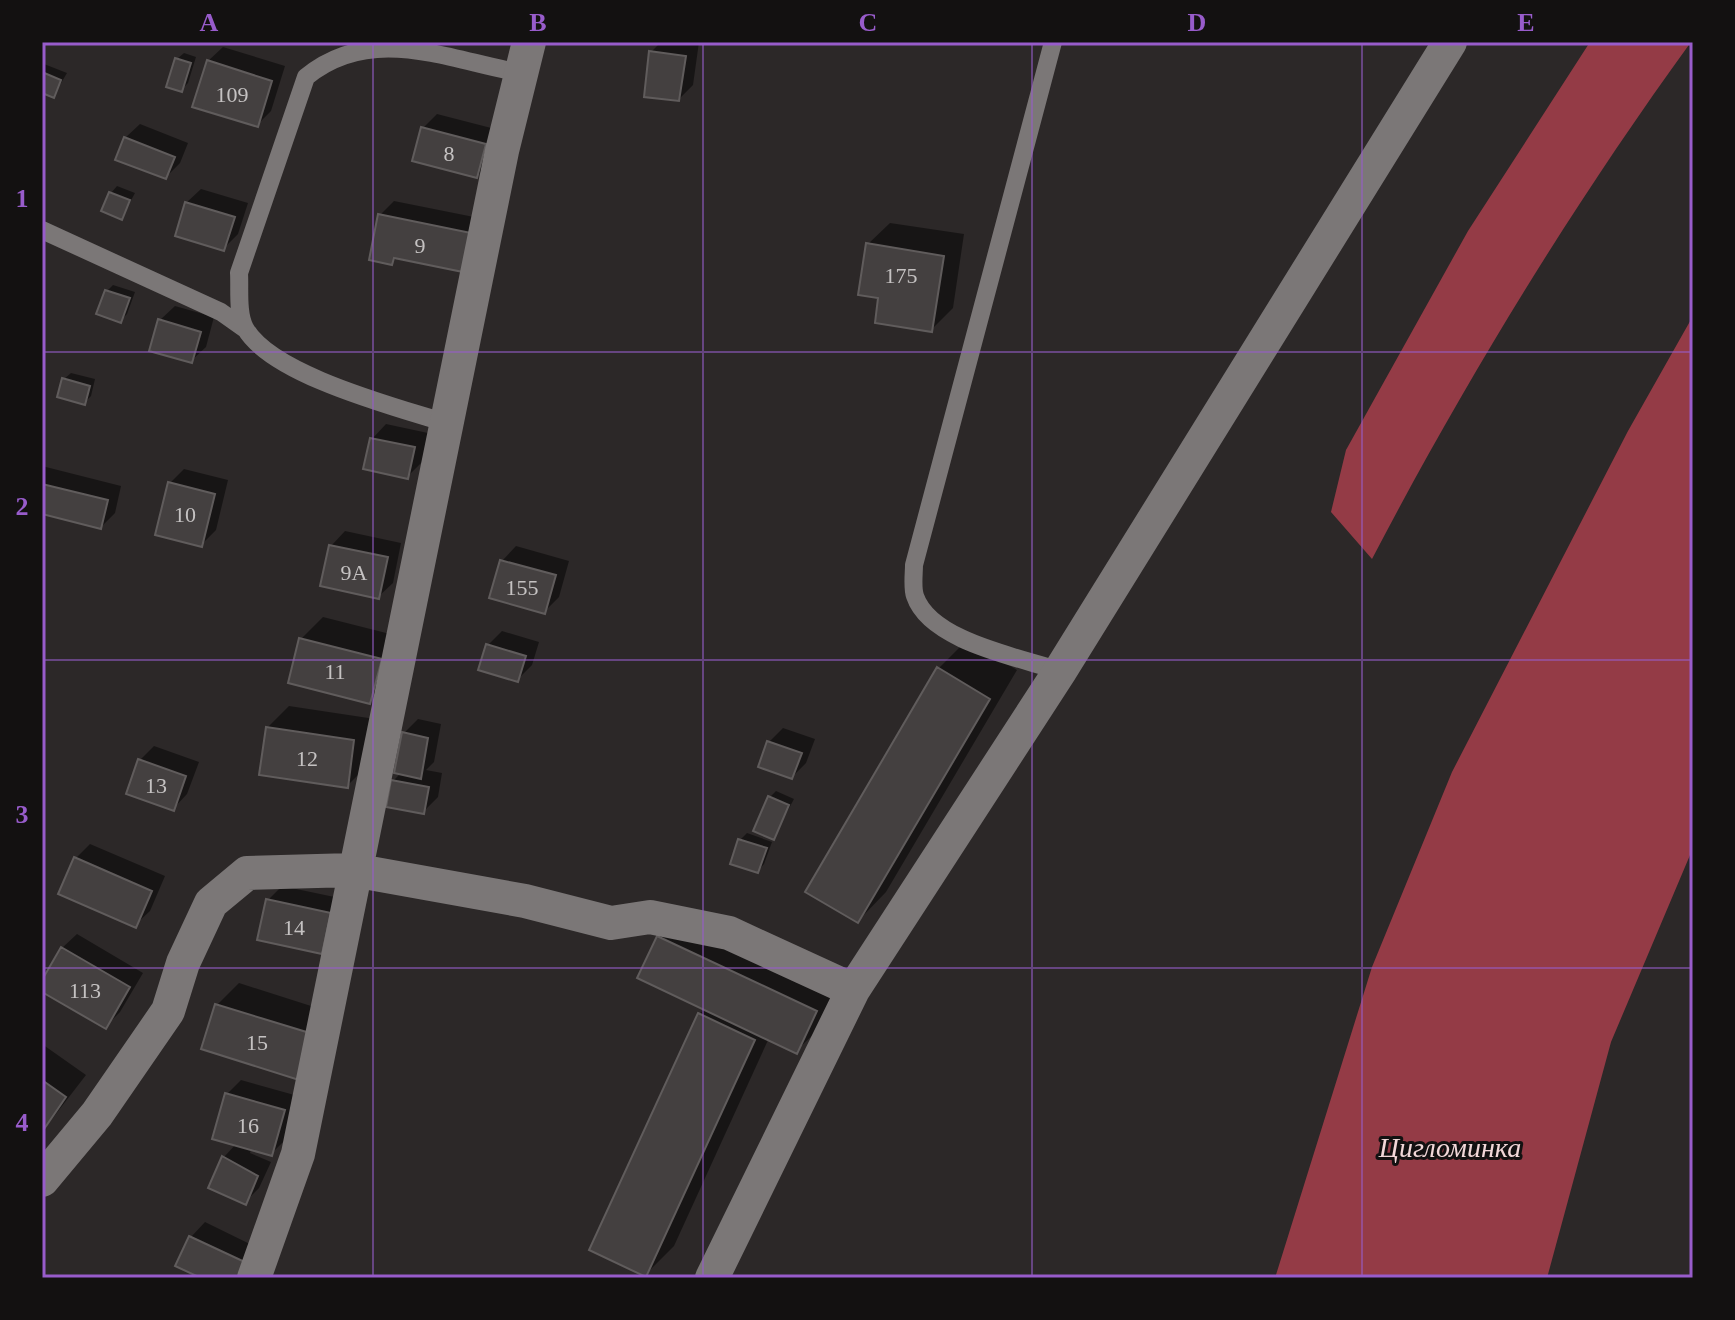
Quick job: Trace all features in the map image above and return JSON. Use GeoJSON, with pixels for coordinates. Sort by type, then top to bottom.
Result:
{"type":"FeatureCollection","features":[{"type":"Feature","properties":{"kind":"street"},"geometry":{"type":"LineString","coordinates":[[712,1278],[853,990],[1060,671],[1450,42]]}},
{"type":"Feature","properties":{"kind":"street"},"geometry":{"type":"LineString","coordinates":[[254,1278],[298,1154],[353,870],[525,57]]}},
{"type":"Feature","properties":{"kind":"street"},"geometry":{"type":"LineString","coordinates":[[42,1180],[97,1114],[168,1011],[183,963],[211,903],[247,873],[353,870],[510,898],[611,923],[650,917],[729,933],[853,990]]}},
{"type":"Feature","properties":{"kind":"lane"},"geometry":{"type":"LineString","coordinates":[[1053,42],[914,565],[914,594],[923,610],[947,633],[1060,671]]}},
{"type":"Feature","properties":{"kind":"lane"},"geometry":{"type":"LineString","coordinates":[[245,329],[240,307],[239,273],[306,77],[340,55],[369,49],[399,48],[525,57]]}},
{"type":"Feature","properties":{"kind":"lane"},"geometry":{"type":"LineString","coordinates":[[42,230],[221,312],[245,329],[278,361],[380,404],[446,423]]}},
{"type":"Feature","properties":{"kind":"water"},"geometry":{"type":"Polygon","coordinates":[[[1590,42],[1691,42],[1604,167],[1522,294],[1445,425],[1372,559],[1331,512],[1346,450],[1468,231],[1590,42]]]}},
{"type":"Feature","properties":{"kind":"water","name":"Цигломинка"},"geometry":{"type":"Polygon","coordinates":[[[1693,316],[1693,848],[1611,1042],[1547,1278],[1275,1278],[1372,967],[1452,772],[1628,431],[1693,316]]]}},
{"type":"Feature","properties":{"kind":"building"},"geometry":{"type":"Polygon","coordinates":[[[649,51],[686,56],[679,101],[644,97],[649,51]]]}},
{"type":"Feature","properties":{"kind":"building"},"geometry":{"type":"Polygon","coordinates":[[[175,58],[191,63],[182,92],[166,87],[175,58]]]}},
{"type":"Feature","properties":{"kind":"building"},"geometry":{"type":"Polygon","coordinates":[[[207,60],[272,81],[258,127],[192,107],[207,60]]]}},
{"type":"Feature","properties":{"kind":"building"},"geometry":{"type":"Polygon","coordinates":[[[42,72],[61,80],[54,98],[42,93],[42,72]]]}},
{"type":"Feature","properties":{"kind":"building"},"geometry":{"type":"Polygon","coordinates":[[[421,127],[486,144],[477,178],[412,161],[421,127]]]}},
{"type":"Feature","properties":{"kind":"building"},"geometry":{"type":"Polygon","coordinates":[[[124,137],[175,157],[166,179],[115,160],[124,137]]]}},
{"type":"Feature","properties":{"kind":"building"},"geometry":{"type":"Polygon","coordinates":[[[109,192],[130,200],[122,220],[101,211],[109,192]]]}},
{"type":"Feature","properties":{"kind":"building"},"geometry":{"type":"Polygon","coordinates":[[[185,202],[235,217],[224,251],[175,236],[185,202]]]}},
{"type":"Feature","properties":{"kind":"building"},"geometry":{"type":"Polygon","coordinates":[[[378,214],[471,233],[463,272],[394,258],[392,265],[369,260],[378,214]]]}},
{"type":"Feature","properties":{"kind":"building"},"geometry":{"type":"Polygon","coordinates":[[[866,243],[944,256],[932,332],[875,323],[878,298],[858,295],[866,243]]]}},
{"type":"Feature","properties":{"kind":"building"},"geometry":{"type":"Polygon","coordinates":[[[105,290],[130,298],[121,323],[96,314],[105,290]]]}},
{"type":"Feature","properties":{"kind":"building"},"geometry":{"type":"Polygon","coordinates":[[[158,319],[201,332],[192,363],[149,351],[158,319]]]}},
{"type":"Feature","properties":{"kind":"building"},"geometry":{"type":"Polygon","coordinates":[[[62,378],[90,386],[85,405],[57,397],[62,378]]]}},
{"type":"Feature","properties":{"kind":"building"},"geometry":{"type":"Polygon","coordinates":[[[370,438],[415,447],[408,479],[363,469],[370,438]]]}},
{"type":"Feature","properties":{"kind":"building"},"geometry":{"type":"Polygon","coordinates":[[[168,482],[215,494],[202,547],[155,535],[168,482]]]}},
{"type":"Feature","properties":{"kind":"building"},"geometry":{"type":"Polygon","coordinates":[[[42,484],[108,500],[101,529],[42,514],[42,484]]]}},
{"type":"Feature","properties":{"kind":"building"},"geometry":{"type":"Polygon","coordinates":[[[329,545],[388,557],[379,599],[320,586],[329,545]]]}},
{"type":"Feature","properties":{"kind":"building"},"geometry":{"type":"Polygon","coordinates":[[[500,560],[556,575],[545,614],[489,598],[500,560]]]}},
{"type":"Feature","properties":{"kind":"building"},"geometry":{"type":"Polygon","coordinates":[[[299,638],[382,659],[370,704],[288,683],[299,638]]]}},
{"type":"Feature","properties":{"kind":"building"},"geometry":{"type":"Polygon","coordinates":[[[486,644],[526,656],[518,682],[478,670],[486,644]]]}},
{"type":"Feature","properties":{"kind":"building"},"geometry":{"type":"Polygon","coordinates":[[[937,667],[990,699],[858,923],[805,892],[937,667]]]}},
{"type":"Feature","properties":{"kind":"building"},"geometry":{"type":"Polygon","coordinates":[[[266,727],[354,740],[348,788],[259,775],[266,727]]]}},
{"type":"Feature","properties":{"kind":"building"},"geometry":{"type":"Polygon","coordinates":[[[402,732],[428,738],[421,779],[394,773],[402,732]]]}},
{"type":"Feature","properties":{"kind":"building"},"geometry":{"type":"Polygon","coordinates":[[[767,741],[802,753],[792,779],[758,767],[767,741]]]}},
{"type":"Feature","properties":{"kind":"building"},"geometry":{"type":"Polygon","coordinates":[[[138,759],[186,776],[174,811],[126,794],[138,759]]]}},
{"type":"Feature","properties":{"kind":"building"},"geometry":{"type":"Polygon","coordinates":[[[391,780],[429,787],[424,814],[386,807],[391,780]]]}},
{"type":"Feature","properties":{"kind":"building"},"geometry":{"type":"Polygon","coordinates":[[[768,796],[789,805],[774,840],[753,831],[768,796]]]}},
{"type":"Feature","properties":{"kind":"building"},"geometry":{"type":"Polygon","coordinates":[[[738,839],[767,848],[758,873],[730,864],[738,839]]]}},
{"type":"Feature","properties":{"kind":"building"},"geometry":{"type":"Polygon","coordinates":[[[74,857],[152,891],[136,928],[58,894],[74,857]]]}},
{"type":"Feature","properties":{"kind":"building"},"geometry":{"type":"Polygon","coordinates":[[[266,899],[331,913],[322,954],[257,940],[266,899]]]}},
{"type":"Feature","properties":{"kind":"building"},"geometry":{"type":"Polygon","coordinates":[[[657,936],[817,1011],[797,1054],[637,978],[657,936]]]}},
{"type":"Feature","properties":{"kind":"building"},"geometry":{"type":"Polygon","coordinates":[[[61,947],[130,987],[106,1029],[42,992],[42,980],[61,947]]]}},
{"type":"Feature","properties":{"kind":"building"},"geometry":{"type":"Polygon","coordinates":[[[215,1004],[313,1034],[299,1080],[201,1049],[215,1004]]]}},
{"type":"Feature","properties":{"kind":"building"},"geometry":{"type":"Polygon","coordinates":[[[698,1013],[755,1040],[646,1277],[589,1250],[698,1013]]]}},
{"type":"Feature","properties":{"kind":"building"},"geometry":{"type":"Polygon","coordinates":[[[42,1080],[66,1097],[42,1132],[42,1080]]]}},
{"type":"Feature","properties":{"kind":"building"},"geometry":{"type":"Polygon","coordinates":[[[225,1093],[285,1110],[272,1156],[212,1139],[225,1093]]]}},
{"type":"Feature","properties":{"kind":"building"},"geometry":{"type":"Polygon","coordinates":[[[222,1156],[258,1176],[246,1205],[208,1188],[222,1156]]]}},
{"type":"Feature","properties":{"kind":"building"},"geometry":{"type":"Polygon","coordinates":[[[189,1236],[247,1263],[240,1278],[201,1278],[175,1266],[189,1236]]]}}]}
